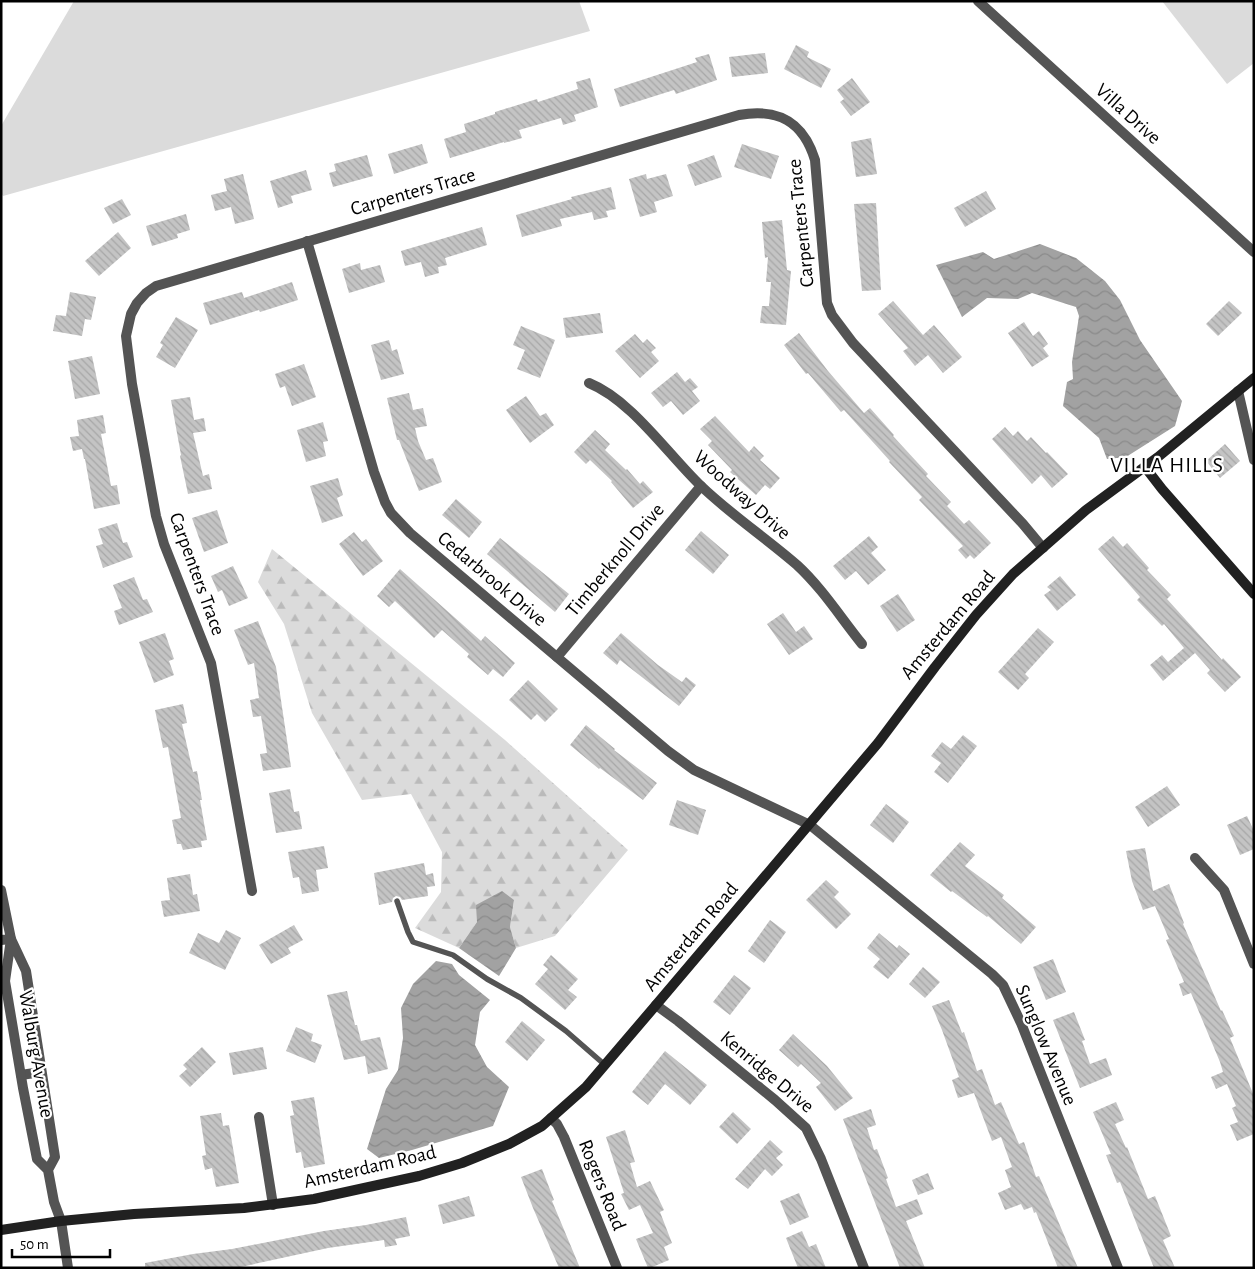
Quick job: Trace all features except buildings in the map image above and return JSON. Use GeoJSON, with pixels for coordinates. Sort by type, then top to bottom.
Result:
{"type":"FeatureCollection","features":[{"type":"Feature","properties":{"kind":"main road","name":"Amsterdam Road"},"geometry":{"type":"LineString","coordinates":[[1,1230],[62,1221],[134,1214],[244,1208],[314,1199],[419,1176],[462,1163],[509,1144],[542,1126],[586,1087],[605,1065],[810,825],[878,743],[934,667],[976,615],[1014,574],[1086,510],[1145,467],[1254,378]]}},
{"type":"Feature","properties":{"kind":"main road"},"geometry":{"type":"LineString","coordinates":[[1145,467],[1254,594]]}},
{"type":"Feature","properties":{"kind":"street","name":"Villa Drive"},"geometry":{"type":"LineString","coordinates":[[978,1],[1254,252]]}},
{"type":"Feature","properties":{"kind":"street","name":"Carpenters Trace"},"geometry":{"type":"LineString","coordinates":[[252,891],[211,663],[164,544],[156,516],[132,384],[126,336],[131,314],[137,303],[156,286],[739,115],[767,113],[783,118],[793,124],[806,137],[815,160],[825,294],[832,315],[853,343],[1023,524],[1042,548]]}},
{"type":"Feature","properties":{"kind":"street","name":"Cedarbrook Drive"},"geometry":{"type":"LineString","coordinates":[[307,241],[374,472],[391,513],[410,533],[668,751],[694,770],[810,825]]}},
{"type":"Feature","properties":{"kind":"street","name":"Woodway Drive"},"geometry":{"type":"LineString","coordinates":[[589,383],[602,388],[620,400],[701,486],[797,566],[813,582],[862,644]]}},
{"type":"Feature","properties":{"kind":"street"},"geometry":{"type":"LineString","coordinates":[[1238,391],[1254,460]]}},
{"type":"Feature","properties":{"kind":"street","name":"Timberknoll Drive"},"geometry":{"type":"LineString","coordinates":[[557,657],[701,486]]}},
{"type":"Feature","properties":{"kind":"street","name":"Sunglow Avenue"},"geometry":{"type":"LineString","coordinates":[[810,825],[992,974],[1002,985],[1021,1023],[1118,1268]]}},
{"type":"Feature","properties":{"kind":"street"},"geometry":{"type":"LineString","coordinates":[[1195,858],[1208,870],[1224,890],[1254,964]]}},
{"type":"Feature","properties":{"kind":"street","name":"Walburg Avenue"},"geometry":{"type":"LineString","coordinates":[[1,890],[6,940],[6,981],[21,1076],[37,1159],[48,1170]]}},
{"type":"Feature","properties":{"kind":"street","name":"Walburg Avenue"},"geometry":{"type":"LineString","coordinates":[[6,940],[26,971],[54,1156],[48,1170],[54,1202],[62,1221],[68,1268]]}},
{"type":"Feature","properties":{"kind":"street","name":"Kenridge Drive"},"geometry":{"type":"LineString","coordinates":[[656,1005],[760,1088],[806,1128],[821,1159],[864,1268]]}},
{"type":"Feature","properties":{"kind":"street"},"geometry":{"type":"LineString","coordinates":[[21,1076],[42,1072]]}},
{"type":"Feature","properties":{"kind":"street"},"geometry":{"type":"LineString","coordinates":[[259,1117],[273,1205]]}},
{"type":"Feature","properties":{"kind":"street","name":"Rogers Road"},"geometry":{"type":"LineString","coordinates":[[551,1118],[564,1137],[616,1268]]}},
{"type":"Feature","properties":{"kind":"lane"},"geometry":{"type":"LineString","coordinates":[[397,901],[413,942],[453,955],[487,979],[521,998],[566,1031],[605,1065]]}},
{"type":"Feature","properties":{"kind":"green space"},"geometry":{"type":"Polygon","coordinates":[[[74,1],[579,1],[590,31],[3,196],[1,193],[1,126],[74,1]]]}},
{"type":"Feature","properties":{"kind":"green space"},"geometry":{"type":"Polygon","coordinates":[[[1162,1],[1254,1],[1254,63],[1227,84],[1162,1]]]}},
{"type":"Feature","properties":{"kind":"green space"},"geometry":{"type":"Polygon","coordinates":[[[272,549],[505,740],[628,850],[555,936],[516,948],[510,927],[514,901],[477,922],[459,948],[415,928],[441,892],[442,852],[411,794],[362,800],[312,713],[284,624],[258,582],[272,549]]]}},
{"type":"Feature","properties":{"kind":"water"},"geometry":{"type":"Polygon","coordinates":[[[1040,244],[1076,258],[1105,281],[1120,300],[1140,340],[1182,401],[1175,426],[1126,457],[1107,459],[1099,438],[1063,406],[1067,382],[1073,379],[1072,362],[1079,316],[1076,307],[1032,293],[1018,299],[987,298],[962,317],[936,265],[983,252],[994,259],[1040,244]]]}},
{"type":"Feature","properties":{"kind":"water"},"geometry":{"type":"Polygon","coordinates":[[[502,891],[514,900],[510,927],[516,948],[499,976],[459,948],[477,922],[476,905],[502,891]]]}},
{"type":"Feature","properties":{"kind":"water"},"geometry":{"type":"Polygon","coordinates":[[[436,961],[452,964],[459,975],[490,1000],[480,1012],[475,1045],[487,1067],[509,1087],[493,1126],[379,1158],[367,1149],[386,1089],[398,1070],[403,1038],[401,1008],[413,984],[436,961]]]}},
{"type":"Feature","properties":{"kind":"district","name":"VILLA HILLS"},"geometry":{"type":"Point","coordinates":[1167,465]}}]}
